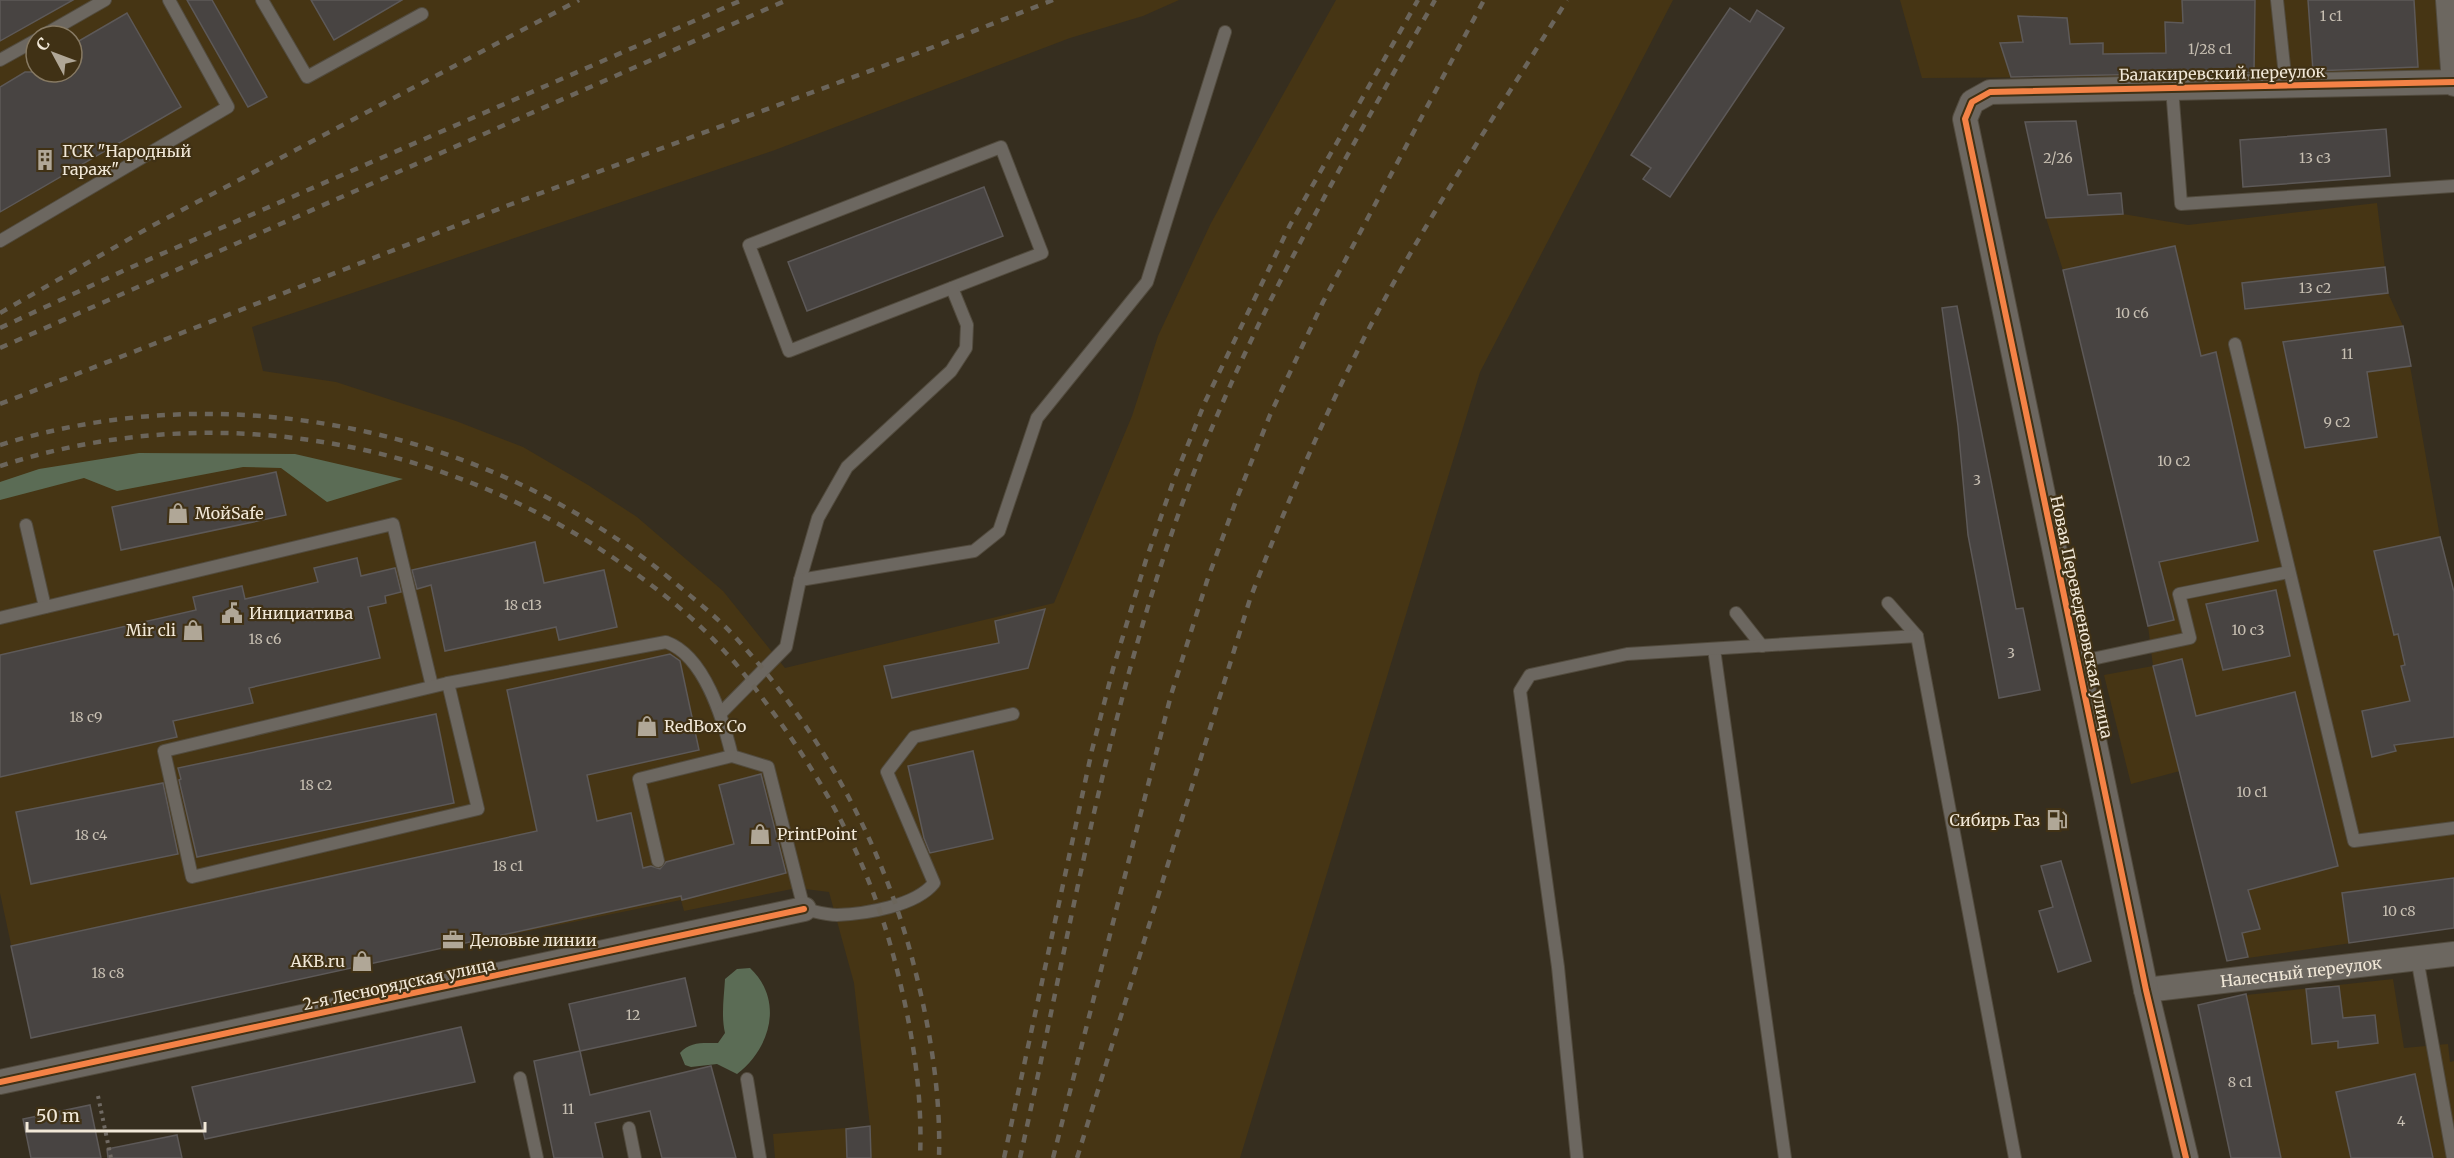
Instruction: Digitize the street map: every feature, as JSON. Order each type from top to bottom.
[{"type":"street","points":[[2448,0],[2454,82]]},
{"type":"street","name":"Балакиревский переулок","points":[[1990,92],[2454,82]]},
{"type":"street","name":"Новая Переведеновская улица","points":[[1990,92],[1972,102],[1965,119],[2146,990],[2186,1158]]},
{"type":"street","name":"2-я Леснорядская улица","points":[[0,1083],[804,909]]},
{"type":"street","name":"Налесный переулок","points":[[2146,990],[2454,954]]},
{"type":"lane","points":[[63,24],[105,0]]},
{"type":"lane","points":[[0,241],[228,107],[169,0]]},
{"type":"lane","points":[[262,0],[307,77],[422,14]]},
{"type":"lane","points":[[2277,0],[2286,86]]},
{"type":"lane","points":[[800,580],[974,551],[999,531],[1037,418],[1147,282],[1225,32]]},
{"type":"lane","points":[[0,60],[24,47]]},
{"type":"lane","points":[[2172,88],[2181,204],[2454,186]]},
{"type":"lane","points":[[1001,147],[1042,253],[952,288],[789,351],[749,245],[1001,147]]},
{"type":"lane","points":[[721,713],[786,647],[800,580],[818,518],[847,468],[951,371],[966,348],[967,325],[952,288]]},
{"type":"lane","points":[[2235,344],[2354,841],[2454,828]]},
{"type":"lane","points":[[0,618],[393,524],[432,687]]},
{"type":"lane","points":[[26,525],[45,607]]},
{"type":"lane","points":[[2078,662],[2190,638],[2179,594],[2289,572]]},
{"type":"lane","points":[[1888,603],[1917,636],[2015,1158]]},
{"type":"lane","points":[[1736,613],[1762,646]]},
{"type":"lane","points":[[1577,1158],[1558,967],[1520,691],[1530,675],[1575,663],[1628,654],[1917,636]]},
{"type":"lane","points":[[448,683],[478,809],[192,877],[164,751],[448,683],[666,642],[678,646],[695,666],[721,713],[732,756]]},
{"type":"lane","points":[[1714,649],[1785,1158]]},
{"type":"lane","points":[[658,861],[639,779],[732,756],[768,767],[804,909],[836,915],[898,906],[926,893],[934,883],[887,772],[914,736],[1013,714]]},
{"type":"lane","points":[[2417,958],[2453,1158]]},
{"type":"lane","points":[[520,1078],[537,1158]]},
{"type":"lane","points":[[747,1079],[760,1158]]},
{"type":"lane","points":[[629,1128],[635,1158]]},
{"type":"path","points":[[98,1096],[111,1158]]},
{"type":"shaded area","points":[[0,0],[1179,0],[1143,16],[1070,38],[775,150],[252,327],[263,371],[336,382],[456,421],[523,447],[588,485],[637,517],[723,591],[785,668],[1054,603],[1132,416],[1158,336],[1211,223],[1336,0],[1673,0],[1480,372],[1240,1158],[775,1158],[773,1134],[870,1126],[854,983],[829,892],[797,888],[684,911],[681,900],[361,965],[31,1038],[0,893]]},
{"type":"shaded area","points":[[1900,0],[2436,0],[2440,72],[2270,76],[1922,78]]},
{"type":"shaded area","points":[[2377,203],[2388,293],[2403,326],[2440,537],[2454,592],[2454,928],[2227,961],[2180,771],[2131,784],[2104,675],[2153,666],[2148,626],[2063,270],[2046,218],[2123,214],[2188,225]]},
{"type":"shaded area","points":[[2393,979],[2404,1048],[2448,1044],[2450,1062],[2454,1061],[2454,1158],[2231,1158],[2246,995]]},
{"type":"green space","points":[[139,453],[295,454],[403,479],[327,502],[281,468],[243,467],[117,491],[84,478],[0,500],[0,482],[39,469]]},
{"type":"green space","points":[[750,968],[761,981],[770,1009],[765,1037],[758,1051],[737,1074],[717,1064],[691,1067],[685,1065],[680,1053],[684,1049],[697,1044],[718,1043],[725,1033],[723,1013],[725,979],[737,969]]},
{"type":"building","points":[[0,0],[73,0],[30,24],[24,24],[24,28],[0,41]]},
{"type":"building","points":[[187,0],[212,0],[267,97],[248,107]]},
{"type":"building","points":[[311,0],[402,0],[334,40]]},
{"type":"building","points":[[2182,0],[2255,0],[2254,72],[2011,77],[2000,43],[2023,42],[2018,16],[2067,18],[2070,44],[2103,43],[2103,54],[2166,53],[2165,22],[2183,23]]},
{"type":"building","points":[[2308,0],[2414,0],[2418,67],[2313,71]]},
{"type":"building","points":[[1730,8],[1750,22],[1757,10],[1784,28],[1670,197],[1643,179],[1651,168],[1631,155]]},
{"type":"building","name":"ГСК \"Народный гараж\"","points":[[127,13],[181,107],[0,212],[0,87],[24,73],[24,84],[84,84],[84,38]]},
{"type":"building","points":[[2076,121],[2088,195],[2121,193],[2123,214],[2046,218],[2025,122]]},
{"type":"building","points":[[2386,129],[2390,176],[2243,187],[2240,140]]},
{"type":"building","points":[[984,187],[1003,236],[807,311],[788,262]]},
{"type":"building","points":[[2175,246],[2201,356],[2216,352],[2258,541],[2159,562],[2174,620],[2148,626],[2063,270]]},
{"type":"building","points":[[2385,267],[2388,293],[2245,309],[2242,283]]},
{"type":"building","points":[[1957,306],[2016,609],[2023,608],[2040,690],[1999,698],[1968,535],[1958,426],[1942,308]]},
{"type":"building","points":[[2403,326],[2411,366],[2367,372],[2377,437],[2305,448],[2283,342]]},
{"type":"building","points":[[276,472],[286,515],[121,550],[112,507]]},
{"type":"building","points":[[2440,537],[2454,592],[2454,737],[2394,745],[2396,751],[2372,757],[2362,711],[2410,701],[2401,666],[2405,665],[2398,634],[2394,635],[2374,551]]},
{"type":"building","points":[[535,542],[544,583],[604,570],[617,627],[559,640],[556,627],[445,651],[431,585],[417,589],[412,570]]},
{"type":"building","points":[[357,558],[361,576],[395,568],[401,592],[385,596],[386,603],[368,607],[380,658],[249,688],[253,703],[173,721],[177,737],[0,777],[0,655],[196,610],[193,597],[242,586],[245,599],[318,582],[314,568]]},
{"type":"building","points":[[2276,590],[2290,656],[2223,670],[2206,604]]},
{"type":"building","points":[[1045,609],[1028,668],[892,698],[884,666],[999,643],[995,621]]},
{"type":"building","points":[[670,654],[680,661],[699,750],[587,775],[597,821],[631,813],[643,868],[651,866],[660,869],[666,862],[734,844],[719,785],[761,774],[786,873],[682,900],[681,896],[31,1038],[11,946],[537,831],[507,690]]},
{"type":"building","points":[[2182,659],[2196,716],[2295,692],[2338,866],[2248,890],[2260,929],[2242,933],[2248,957],[2227,961],[2153,666]]},
{"type":"building","points":[[436,714],[454,803],[197,857],[178,768]]},
{"type":"building","points":[[973,751],[993,839],[930,853],[924,838],[908,766]]},
{"type":"building","points":[[163,783],[178,854],[31,884],[16,812]]},
{"type":"building","points":[[2061,861],[2091,961],[2058,972],[2039,911],[2053,907],[2041,866]]},
{"type":"building","points":[[2454,878],[2454,928],[2349,943],[2342,893]]},
{"type":"building","points":[[685,978],[696,1026],[580,1051],[569,1004]]},
{"type":"building","points":[[2339,986],[2343,1018],[2375,1015],[2378,1043],[2338,1048],[2338,1041],[2312,1044],[2306,989]]},
{"type":"building","points":[[2246,994],[2281,1158],[2231,1158],[2198,1005]]},
{"type":"building","points":[[461,1027],[475,1082],[205,1139],[192,1087]]},
{"type":"building","points":[[580,1051],[590,1095],[711,1066],[736,1158],[662,1158],[650,1111],[595,1123],[603,1158],[554,1158],[534,1061]]},
{"type":"building","points":[[2415,1074],[2433,1158],[2351,1158],[2336,1092]]},
{"type":"building","points":[[90,1105],[101,1158],[31,1158],[23,1119]]},
{"type":"building","points":[[870,1126],[871,1158],[847,1158],[846,1129]]},
{"type":"building","points":[[177,1135],[182,1158],[108,1158],[107,1149]]},
{"type":"railway","points":[[0,313],[150,227],[579,0]]},
{"type":"railway","points":[[0,328],[125,270],[742,0]]},
{"type":"railway","points":[[0,348],[787,0]]},
{"type":"railway","points":[[0,404],[509,205],[918,53],[1053,0]]},
{"type":"railway","points":[[1004,1158],[1092,750],[1113,669],[1146,560],[1173,482],[1205,402],[1290,225],[1418,0]]},
{"type":"railway","points":[[1020,1158],[1112,736],[1160,570],[1188,488],[1213,424],[1271,300],[1334,179],[1435,0]]},
{"type":"railway","points":[[1053,1158],[1171,695],[1207,581],[1237,498],[1270,415],[1323,302],[1484,0]]},
{"type":"railway","points":[[1077,1158],[1250,599],[1275,535],[1329,409],[1407,259],[1567,0]]},
{"type":"railway","points":[[0,445],[87,424],[176,415],[265,416],[354,429],[441,452],[524,486],[602,529],[674,582],[729,630],[765,672],[818,744],[861,822],[895,904],[922,999],[932,1052],[938,1105],[939,1158]]},
{"type":"railway","points":[[0,466],[79,445],[159,435],[240,433],[320,442],[398,459],[475,484],[548,519],[618,561],[647,582],[702,628],[744,674],[793,740],[845,828],[884,924],[900,982],[918,1082],[920,1158]]},
{"type":"cycle path","points":[[2186,1158],[2146,990],[1965,119],[1972,102],[1990,92],[2454,82]]},
{"type":"cycle path","points":[[0,1082],[804,909]]},
{"type":"place","name":"ГСК \"Народный гараж\"","points":[[45,160]]},
{"type":"place","name":"МойSafe","points":[[178,513]]},
{"type":"place","name":"Инициатива","points":[[232,613]]},
{"type":"place","name":"Mir cli","points":[[193,630]]},
{"type":"place","name":"RedBox Co","points":[[647,726]]},
{"type":"place","name":"Сибирь Газ","points":[[2057,820]]},
{"type":"place","name":"PrintPoint","points":[[760,834]]},
{"type":"place","name":"Деловые линии","points":[[453,940]]},
{"type":"place","name":"AKB.ru","points":[[362,961]]}]
